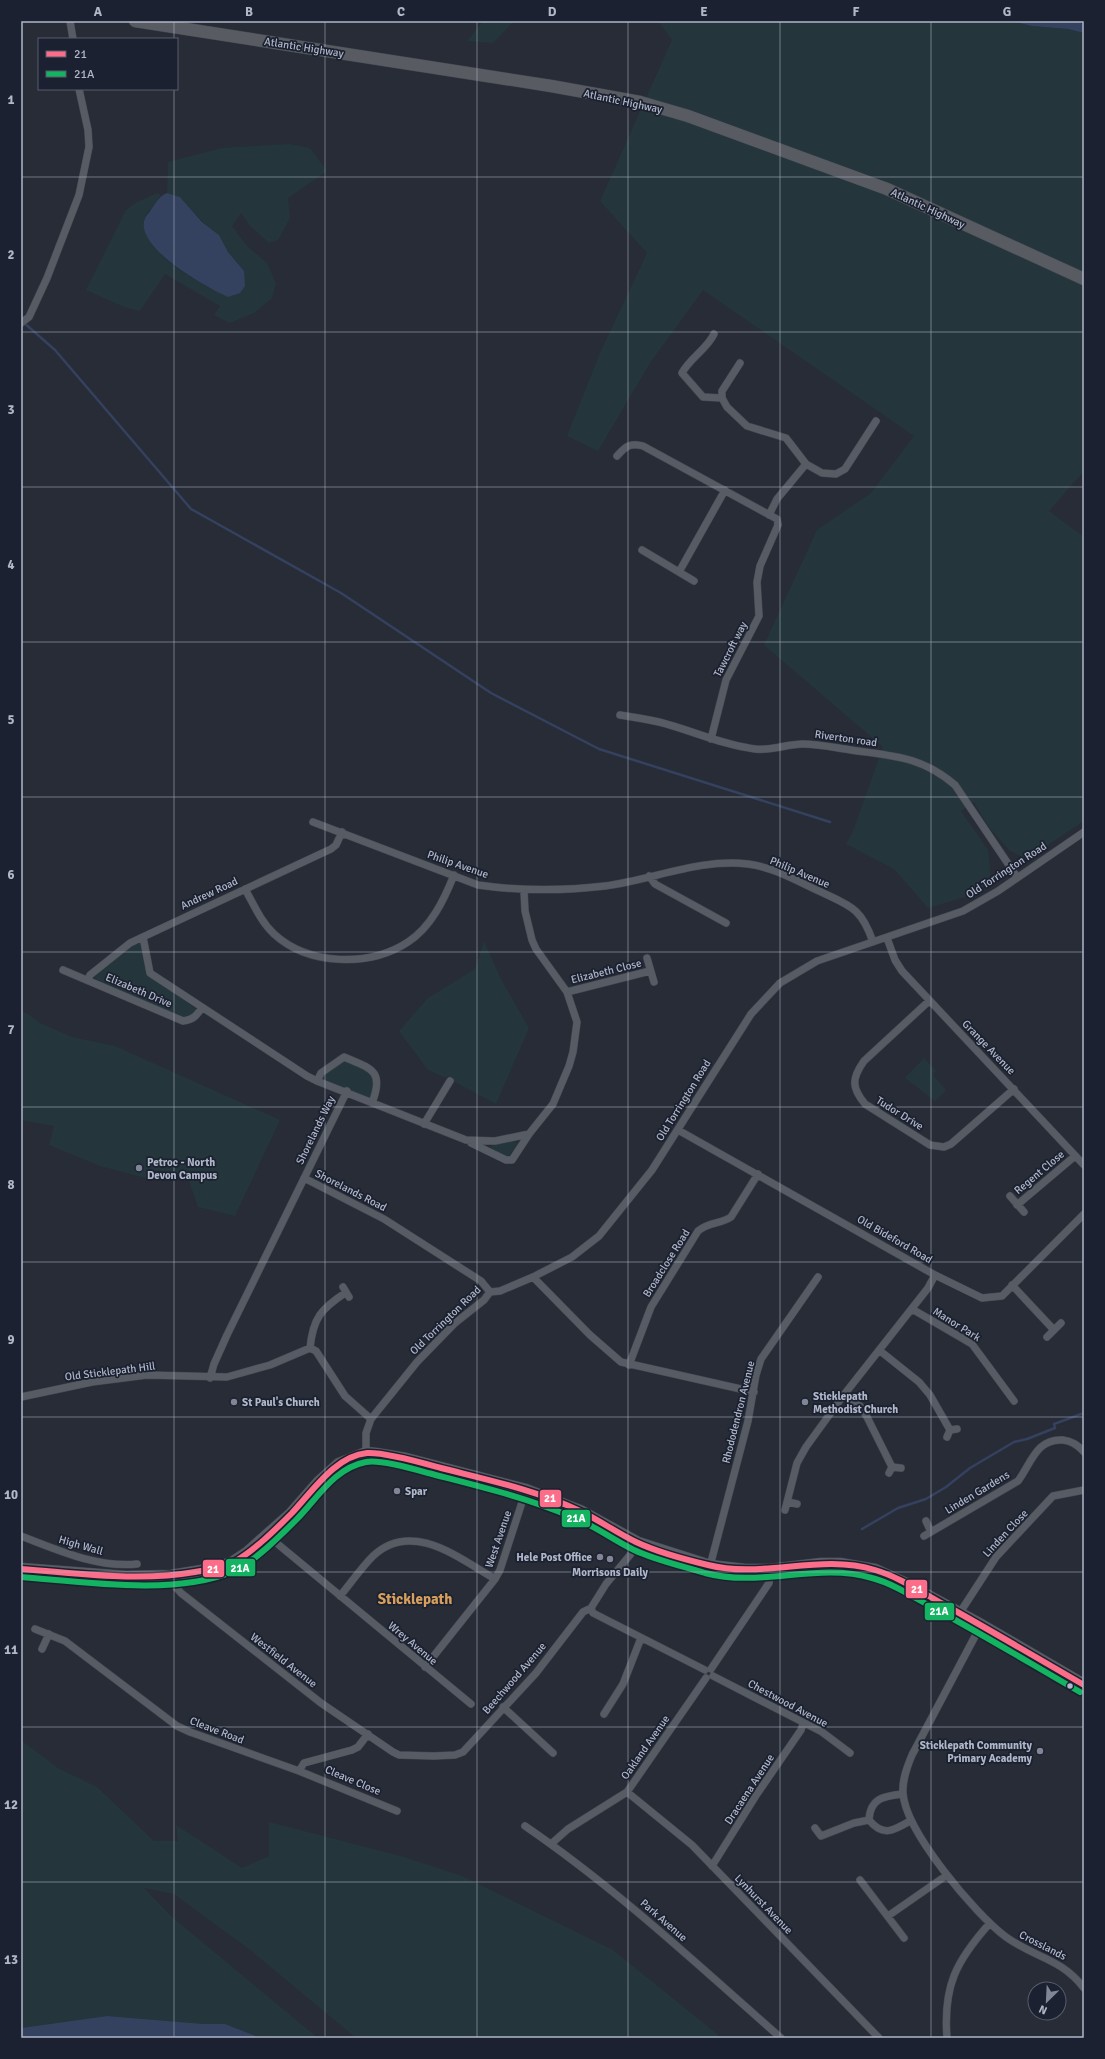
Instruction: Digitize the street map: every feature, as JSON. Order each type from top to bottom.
[{"type":"highway","name":"Atlantic Highway","points":[[135,21],[551,86],[640,102],[688,116],[887,189],[1084,279]]},
{"type":"main road","points":[[21,1569],[126,1577],[171,1576],[214,1569],[232,1563],[248,1553],[268,1536],[291,1514],[329,1471],[339,1464],[366,1453],[406,1459],[526,1490],[580,1511],[638,1543],[710,1566],[745,1570],[770,1570],[821,1564],[840,1564],[869,1569],[888,1576],[981,1626],[1084,1685]]},
{"type":"street","points":[[70,21],[73,38]]},
{"type":"street","points":[[21,323],[29,316],[47,278],[79,195],[89,147],[88,130],[79,90]]},
{"type":"street","points":[[714,334],[710,342],[686,365],[682,373],[703,397],[722,398]]},
{"type":"street","points":[[740,363],[722,391],[722,398],[727,407],[747,426],[786,438],[806,464],[829,475],[836,474],[845,469],[876,421]]},
{"type":"street","points":[[617,456],[629,444],[638,445],[725,490],[769,515],[777,499],[806,464]]},
{"type":"street","points":[[680,572],[725,490]]},
{"type":"street","name":"Tawcroft way","points":[[711,739],[726,680],[759,616],[757,582],[760,566],[778,524],[777,519],[769,515]]},
{"type":"street","points":[[642,550],[694,580]]},
{"type":"street","name":"Riverton road","points":[[620,715],[658,722],[711,739],[755,749],[770,750],[786,745],[805,744],[911,759],[942,774],[955,786],[1017,877]]},
{"type":"street","name":"Philip Avenue","points":[[313,822],[478,885],[524,891],[605,886],[649,876],[722,863],[748,864],[770,869],[844,903],[858,913],[868,926],[873,942]]},
{"type":"street","name":"Andrew Road","points":[[88,980],[90,975],[130,942],[331,849],[336,844],[342,832]]},
{"type":"street","name":"Old Torrington Road","points":[[366,1453],[366,1433],[371,1419],[417,1362],[446,1332],[484,1300],[490,1292],[500,1291],[533,1277],[572,1257],[599,1236],[652,1170],[752,1014],[774,988],[802,969],[817,961],[888,938],[963,911],[984,899],[1084,832]]},
{"type":"street","points":[[245,889],[262,920],[285,943],[308,953],[331,959],[351,959],[390,951],[409,942],[434,917],[445,897],[454,875]]},
{"type":"street","points":[[649,876],[655,884],[726,923]]},
{"type":"street","name":"Elizabeth Drive","points":[[143,937],[150,973],[307,1076],[466,1140],[509,1161],[513,1159],[529,1134],[553,1104],[573,1052],[577,1022],[567,992],[536,949],[532,940],[525,911],[524,891]]},
{"type":"street","name":"Grange Avenue","points":[[888,938],[895,960],[902,971],[1084,1165]]},
{"type":"street","name":"Elizabeth Close","points":[[647,958],[654,982]]},
{"type":"street","name":"Elizabeth Drive","points":[[63,970],[183,1021],[190,1021],[202,1008]]},
{"type":"street","name":"Elizabeth Close","points":[[567,992],[650,971]]},
{"type":"street","name":"Tudor Drive","points":[[929,1001],[864,1061],[856,1071],[854,1086],[858,1095],[865,1104],[930,1145],[944,1147],[951,1144],[1014,1089]]},
{"type":"street","points":[[318,1081],[321,1073],[344,1057],[371,1068],[375,1074],[377,1090],[372,1103]]},
{"type":"street","points":[[424,1124],[450,1081]]},
{"type":"street","name":"Shorelands Way","points":[[304,1178],[347,1091]]},
{"type":"street","name":"Old Bideford Road","points":[[678,1130],[935,1275],[982,1298],[1002,1296],[1083,1216]]},
{"type":"street","name":"Elizabeth Drive","points":[[466,1140],[495,1141],[529,1134]]},
{"type":"street","name":"Regent Close","points":[[1017,1204],[1075,1156]]},
{"type":"street","name":"Broadclose Road","points":[[629,1365],[651,1307],[698,1231],[704,1226],[726,1221],[731,1217],[758,1174]]},
{"type":"street","name":"Shorelands Road","points":[[210,1378],[214,1364],[304,1178],[384,1219],[481,1281],[490,1292]]},
{"type":"street","points":[[1010,1196],[1024,1212]]},
{"type":"street","points":[[786,1510],[797,1463],[806,1447],[843,1396],[928,1288],[935,1275]]},
{"type":"street","points":[[533,1277],[590,1335],[621,1362],[754,1392]]},
{"type":"street","name":"Rhododendron Avenue","points":[[710,1566],[761,1359],[818,1277]]},
{"type":"street","points":[[1012,1285],[1054,1330]]},
{"type":"street","points":[[346,1292],[331,1302],[319,1315],[313,1328],[310,1348],[316,1351],[345,1396],[371,1419]]},
{"type":"street","name":"Manor Park","points":[[912,1309],[972,1344],[1014,1401]]},
{"type":"street","points":[[1047,1337],[1062,1323]]},
{"type":"street","name":"Old Sticklepath Hill","points":[[21,1397],[92,1382],[147,1375],[210,1378],[227,1377],[250,1372],[310,1348]]},
{"type":"street","points":[[879,1350],[919,1382],[930,1395],[951,1432]]},
{"type":"street","points":[[843,1396],[860,1406],[867,1417],[890,1470],[901,1468]]},
{"type":"street","name":"Linden Gardens","points":[[924,1536],[1018,1481],[1026,1471],[1032,1456],[1045,1444],[1061,1440],[1071,1441],[1084,1452]]},
{"type":"street","name":"West Avenue","points":[[425,1667],[495,1579],[500,1570],[526,1490]]},
{"type":"street","name":"Linden Close","points":[[958,1614],[996,1557],[1053,1496],[1084,1490]]},
{"type":"street","points":[[788,1502],[797,1504]]},
{"type":"street","points":[[926,1521],[932,1532]]},
{"type":"street","name":"High Wall","points":[[21,1536],[67,1553],[99,1562],[124,1565],[137,1564]]},
{"type":"street","name":"Wrey Avenue","points":[[268,1536],[471,1704]]},
{"type":"street","points":[[340,1596],[374,1556],[383,1548],[409,1541],[425,1541],[442,1548],[495,1579]]},
{"type":"street","points":[[591,1608],[606,1584],[638,1543]]},
{"type":"street","name":"Oakland Avenue","points":[[551,1844],[568,1829],[627,1792],[769,1583],[770,1570]]},
{"type":"street","name":"Westfield Avenue","points":[[171,1576],[173,1584],[181,1593],[270,1665],[321,1703],[393,1752]]},
{"type":"street","name":"Beechwood Avenue","points":[[393,1752],[400,1755],[434,1756],[459,1753],[464,1750],[536,1673],[583,1612],[591,1608]]},
{"type":"street","name":"Chestwood Avenue","points":[[591,1608],[593,1613],[709,1673],[802,1724],[822,1732],[850,1753]]},
{"type":"street","points":[[815,1828],[821,1836],[854,1822],[869,1820],[880,1830],[889,1831],[910,1821],[903,1794],[905,1773],[912,1755],[981,1626]]},
{"type":"street","name":"Cleave Road","points":[[35,1629],[65,1641],[177,1726],[299,1771]]},
{"type":"street","points":[[42,1649],[49,1634]]},
{"type":"street","points":[[604,1714],[623,1684],[642,1638]]},
{"type":"street","points":[[503,1707],[553,1753]]},
{"type":"street","name":"Dracaena Avenue","points":[[712,1866],[757,1794],[801,1730],[802,1724]]},
{"type":"street","points":[[299,1771],[304,1763],[358,1747],[368,1734]]},
{"type":"street","name":"Cleave Close","points":[[299,1771],[397,1811]]},
{"type":"street","name":"Lynhurst Avenue","points":[[627,1792],[692,1845],[879,2038]]},
{"type":"street","points":[[869,1820],[871,1806],[876,1800],[903,1794]]},
{"type":"street","name":"Crosslands","points":[[910,1821],[947,1875],[990,1923],[1020,1947],[1063,1967],[1074,1975],[1084,1988]]},
{"type":"street","name":"Park Avenue","points":[[525,1826],[633,1907],[782,2038]]},
{"type":"street","points":[[888,1916],[947,1875]]},
{"type":"street","points":[[860,1880],[904,1938]]},
{"type":"street","points":[[947,2038],[945,2012],[952,1981],[966,1951],[990,1923]]},
{"type":"shaded area","points":[[483,21],[514,21],[493,43],[467,41]]},
{"type":"shaded area","points":[[658,21],[1010,21],[1032,26],[1068,29],[1084,33],[1084,471],[1049,511],[1084,537],[1084,821],[1026,859],[1009,850],[988,826],[974,802],[961,811],[988,850],[991,881],[971,895],[928,908],[894,869],[846,844],[853,831],[883,747],[764,645],[817,530],[871,493],[914,436],[703,290],[650,363],[598,451],[567,436],[600,353],[647,253],[600,201],[672,40]]},
{"type":"shaded area","points":[[289,144],[310,148],[327,171],[288,198],[290,218],[278,240],[269,243],[250,226],[241,213],[232,226],[246,245],[267,263],[276,283],[272,298],[254,313],[230,323],[214,315],[220,306],[165,274],[140,311],[124,307],[86,290],[126,210],[137,202],[157,193],[161,195],[149,211],[144,221],[146,233],[152,245],[176,267],[190,277],[228,297],[244,271],[228,252],[219,235],[203,222],[180,197],[167,193],[168,162],[222,148]]},
{"type":"shaded area","points":[[484,941],[502,981],[529,1028],[496,1104],[455,1082],[448,1076],[446,1078],[428,1070],[399,1031],[428,998],[475,969]]},
{"type":"shaded area","points":[[140,943],[146,973],[196,1009],[192,1016],[184,1018],[93,978],[132,944]]},
{"type":"shaded area","points":[[21,1011],[28,1014],[40,1023],[72,1037],[115,1046],[280,1120],[235,1216],[198,1207],[188,1178],[156,1170],[154,1180],[100,1166],[49,1145],[54,1126],[21,1120]]},
{"type":"shaded area","points":[[924,1058],[936,1071],[933,1075],[946,1090],[935,1101],[905,1078]]},
{"type":"shaded area","points":[[343,1060],[369,1072],[373,1083],[371,1100],[322,1079],[324,1074]]},
{"type":"shaded area","points":[[515,1141],[518,1143],[508,1157],[489,1149],[492,1145]]},
{"type":"shaded area","points":[[21,1740],[58,1768],[97,1787],[154,1841],[178,1841],[176,1825],[242,1868],[269,1856],[269,1822],[404,1857],[462,1876],[613,1950],[722,2038],[356,2038],[249,1949],[174,1894],[144,1888],[172,1917],[318,2038],[261,2038],[225,2024],[204,2024],[107,2016],[21,2028]]},
{"type":"water","points":[[1010,21],[1078,21],[1084,25],[1084,33],[1068,29],[1032,26]]},
{"type":"water","points":[[167,193],[180,197],[202,222],[219,235],[228,252],[244,271],[245,286],[240,293],[228,297],[204,285],[174,265],[160,253],[150,241],[144,229],[145,218],[159,198]]},
{"type":"water","points":[[107,2016],[204,2024],[225,2024],[261,2038],[21,2038],[21,2028]]},
{"type":"waterway","points":[[23,322],[55,350],[191,509],[341,593],[491,693],[599,749],[830,822]]},
{"type":"waterway","points":[[862,1529],[898,1508],[926,1499],[946,1487],[970,1468],[1014,1442],[1027,1439],[1055,1428],[1054,1424],[1084,1413]]},
{"type":"transit line","name":"21","points":[[21,1569],[108,1576],[152,1576],[195,1572],[225,1566],[250,1552],[292,1513],[334,1468],[355,1456],[375,1453],[415,1461],[529,1491],[580,1511],[644,1545],[671,1555],[708,1565],[729,1569],[750,1569],[833,1564],[854,1565],[875,1570],[910,1585],[1084,1685]]},
{"type":"transit line","name":"21A","points":[[21,1577],[129,1585],[185,1583],[211,1579],[242,1567],[258,1555],[275,1541],[296,1520],[335,1477],[355,1465],[372,1461],[406,1467],[501,1492],[537,1504],[580,1520],[642,1554],[705,1573],[726,1577],[747,1578],[810,1573],[831,1573],[851,1574],[872,1578],[889,1584],[906,1593],[1080,1692]]},
{"type":"place","name":"Petroc - North Devon Campus","points":[[139,1168]]},
{"type":"place","name":"St Paul's Church","points":[[234,1402]]},
{"type":"place","name":"Sticklepath Methodist Church","points":[[805,1402]]},
{"type":"place","name":"Spar","points":[[397,1491]]},
{"type":"place","name":"Hele Post Office","points":[[600,1557]]},
{"type":"place","name":"Morrisons Daily","points":[[610,1559]]},
{"type":"place","name":"Sticklepath Community Primary Academy","points":[[1040,1751]]},
{"type":"district","name":"Sticklepath","points":[[415,1599]]}]
